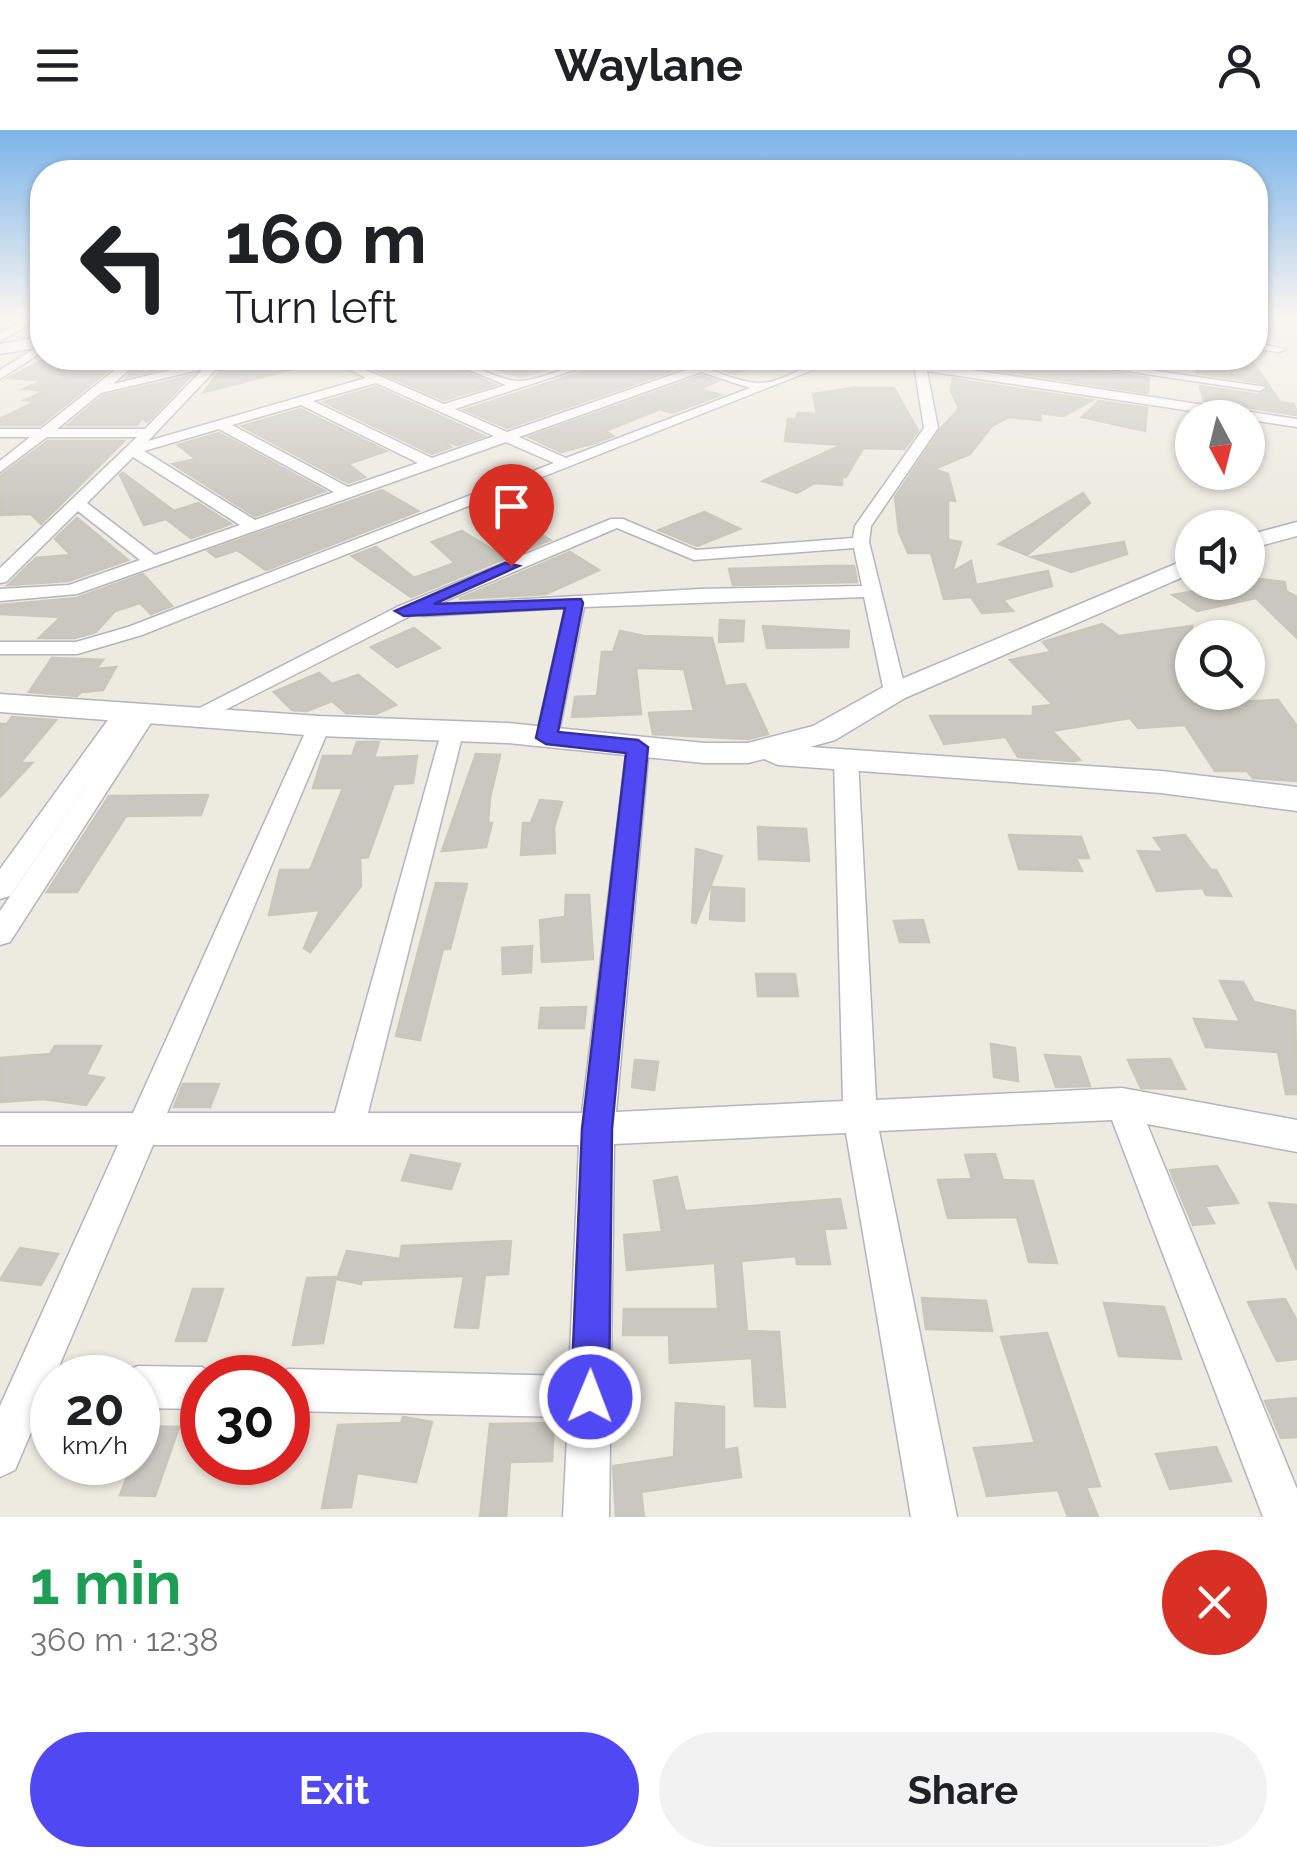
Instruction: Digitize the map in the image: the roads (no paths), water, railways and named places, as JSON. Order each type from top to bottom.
[{"type":"street","points":[[0,468],[112,379]]},
{"type":"street","points":[[98,391],[143,379]]},
{"type":"street","points":[[0,578],[132,450],[195,379]]},
{"type":"street","points":[[374,379],[563,462]]},
{"type":"street","points":[[501,379],[518,385]]},
{"type":"street","points":[[445,408],[537,379]]},
{"type":"street","points":[[0,594],[56,594],[154,562],[659,379]]},
{"type":"street","points":[[734,379],[761,387]]},
{"type":"street","points":[[0,648],[77,648],[106,642],[780,379]]},
{"type":"street","points":[[895,692],[861,542],[870,511],[931,428],[924,379]]},
{"type":"street","points":[[1023,379],[1297,423]]},
{"type":"street","points":[[1201,379],[1260,387]]},
{"type":"street","points":[[132,450],[377,380]]},
{"type":"street","points":[[302,401],[430,463]]},
{"type":"street","points":[[222,425],[346,493]]},
{"type":"street","points":[[0,434],[145,433]]},
{"type":"street","points":[[132,450],[252,526]]},
{"type":"street","points":[[77,503],[154,562]]},
{"type":"street","points":[[194,716],[404,611],[618,522],[697,575],[872,591]]},
{"type":"street","points":[[1265,537],[1297,529]]},
{"type":"street","points":[[404,611],[575,603],[861,542]]},
{"type":"street","points":[[748,753],[824,733],[895,692],[1175,571]]},
{"type":"street","points":[[546,738],[575,603]]},
{"type":"street","points":[[0,702],[1162,782],[1297,799]]},
{"type":"street","points":[[0,888],[136,712]]},
{"type":"street","points":[[0,934],[136,712]]},
{"type":"street","points":[[53,1355],[142,1129],[319,726]]},
{"type":"street","points":[[347,1129],[452,732]]},
{"type":"street","points":[[586,1517],[597,1129],[638,747]]},
{"type":"street","points":[[846,760],[860,1118],[934,1517]]},
{"type":"street","points":[[0,1128],[597,1129],[1122,1104],[1297,1136]]},
{"type":"street","points":[[1122,1104],[1286,1517]]},
{"type":"street","points":[[310,1391],[590,1397]]},
{"type":"street","points":[[0,1455],[30,1404]]}]
